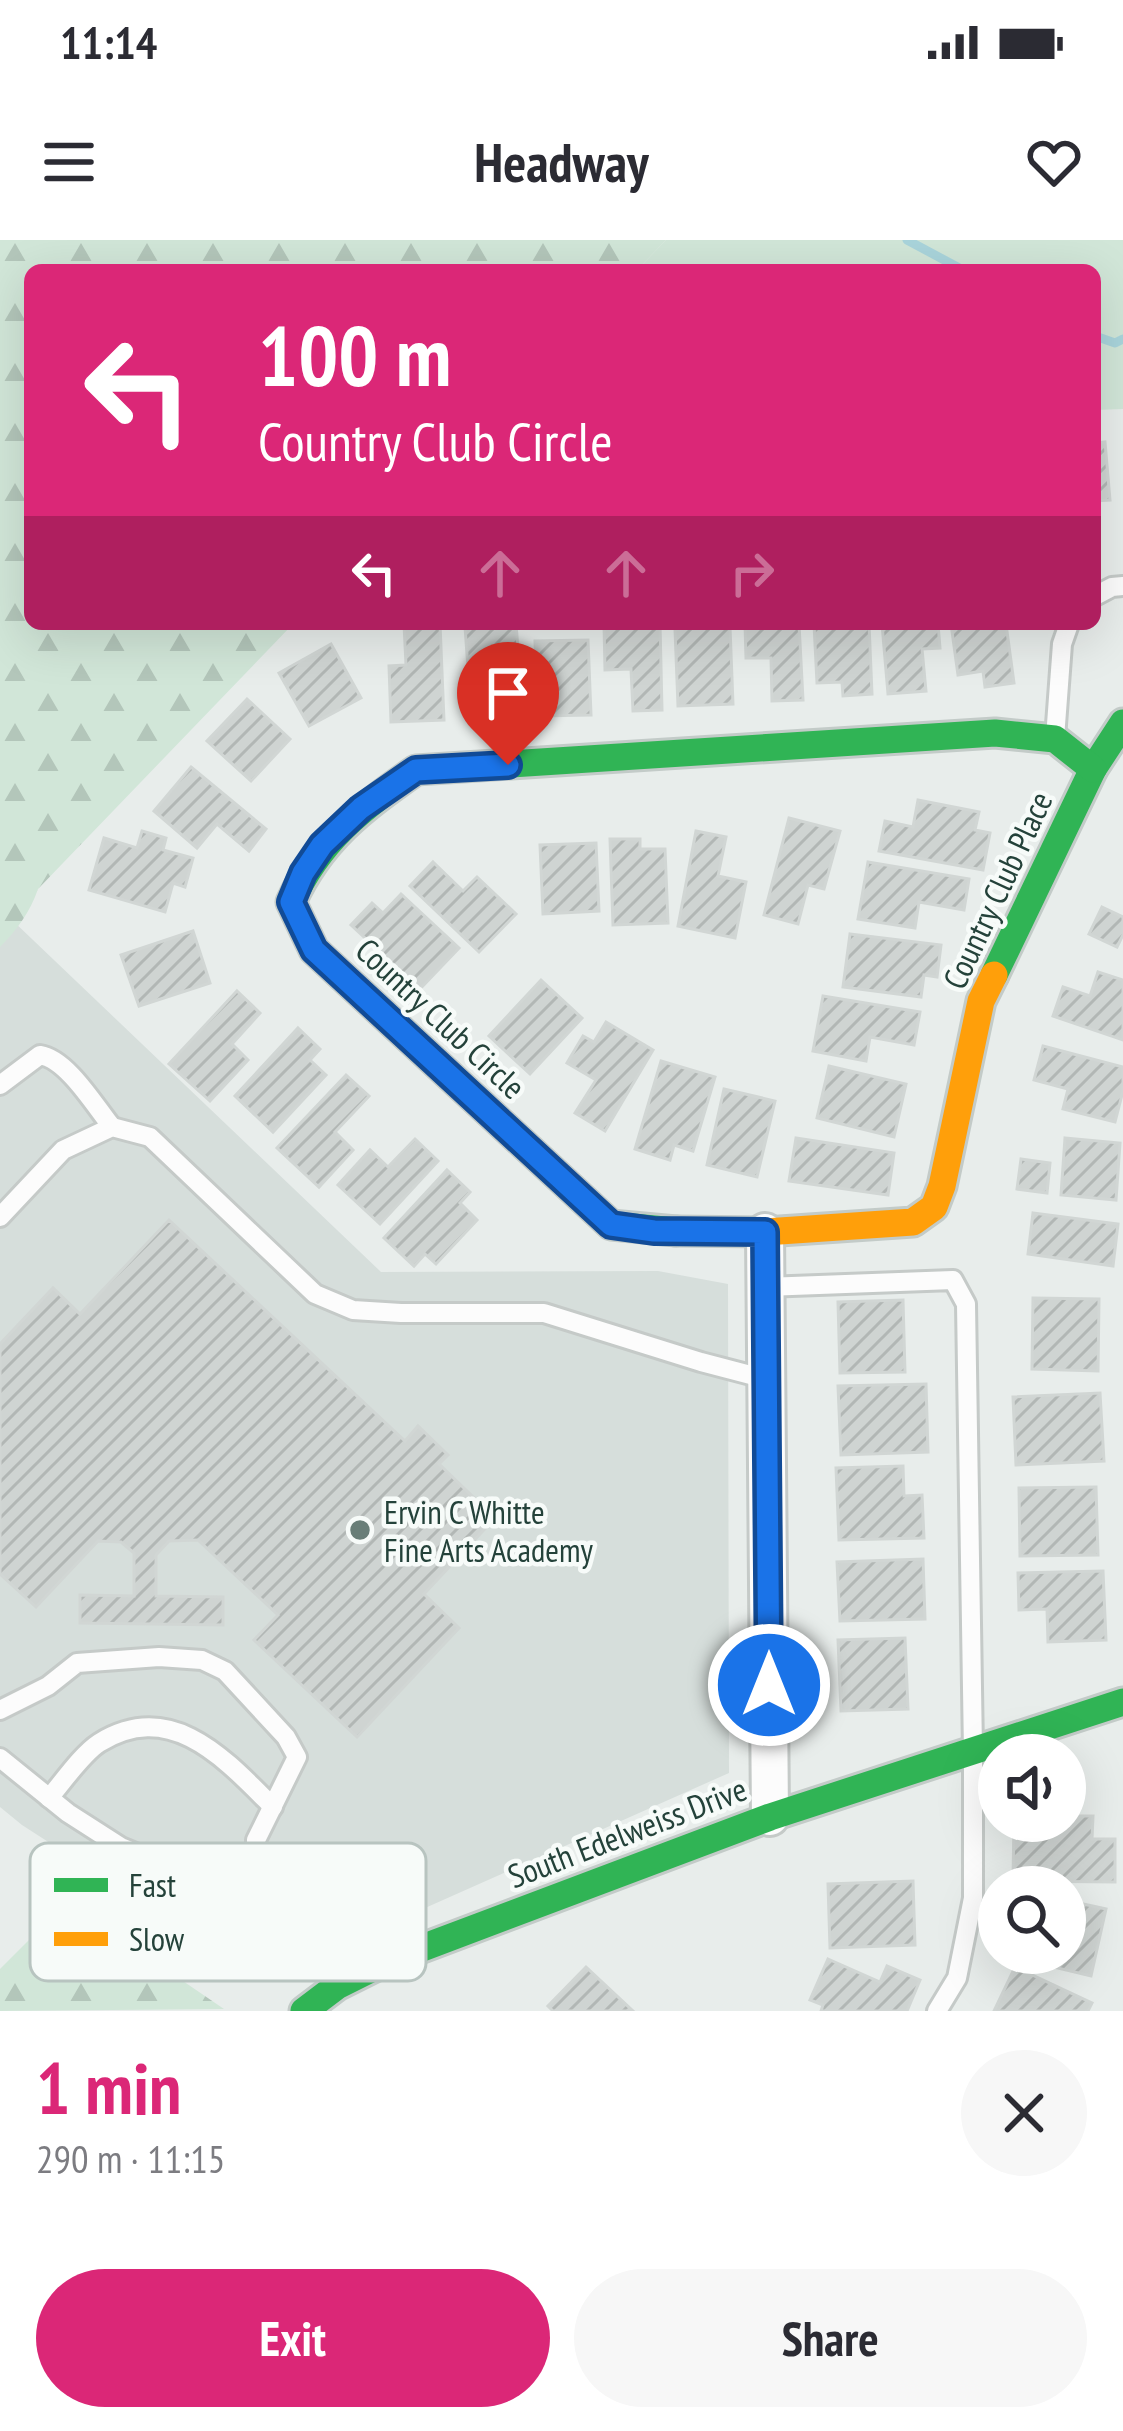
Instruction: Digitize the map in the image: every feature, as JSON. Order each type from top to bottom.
[{"type":"street","name":"Country Club Place","points":[[765,1232],[913,1222],[934,1207],[981,1001],[1093,769],[1123,723]]},
{"type":"street","name":"Country Club Circle","points":[[765,1232],[654,1231],[611,1225],[314,950],[291,902],[303,873],[322,845],[361,808],[416,770],[995,733],[1055,739]]},
{"type":"street","points":[[1055,739],[1093,769]]},
{"type":"street","points":[[765,1232],[770,1817]]},
{"type":"street","name":"South Edelweiss Drive","points":[[426,1947],[770,1817],[1123,1702]]},
{"type":"street","name":"South Edelweiss Drive","points":[[326,2001],[357,1981]]},
{"type":"lane","points":[[1055,739],[1067,630]]},
{"type":"lane","points":[[0,1084],[40,1055],[49,1056],[112,1127],[150,1137],[315,1294],[353,1310],[544,1312],[766,1379]]},
{"type":"lane","points":[[0,1217],[63,1150],[112,1127]]},
{"type":"lane","points":[[765,1287],[952,1280],[966,1304],[973,1898],[957,1978],[937,2011]]},
{"type":"lane","points":[[0,1710],[48,1686],[76,1663],[159,1657],[202,1660],[225,1671],[286,1737],[297,1757],[256,1843]]},
{"type":"lane","points":[[49,1798],[96,1744],[134,1727],[172,1728],[221,1755],[273,1808]]},
{"type":"lane","points":[[0,1758],[115,1843]]},
{"type":"shaded area","name":"Ervin C Whitte Fine Arts Academy","points":[[11,919],[381,1272],[658,1271],[728,1284],[729,1773],[426,1908],[426,1843],[50,1843],[0,1807],[0,930]]},
{"type":"green space","points":[[0,240],[666,240],[643,264],[24,264],[24,630],[287,630],[38,889],[22,920],[0,947]]},
{"type":"green space","points":[[666,240],[1123,240],[1123,409],[1101,410],[1101,264],[643,264]]},
{"type":"green space","points":[[30,1939],[30,1981],[183,1981],[224,2009],[0,2011],[0,1969]]},
{"type":"building","points":[[1101,442],[1105,442],[1110,500],[1101,501]]},
{"type":"building","points":[[404,630],[440,630],[444,720],[391,722],[389,666],[406,665]]},
{"type":"building","points":[[465,630],[516,630],[524,721],[493,723],[490,681],[469,682]]},
{"type":"building","points":[[604,630],[660,630],[662,710],[633,711],[631,669],[605,670]]},
{"type":"building","points":[[675,630],[730,630],[733,704],[678,706]]},
{"type":"building","points":[[745,630],[799,630],[803,700],[772,701],[771,658],[746,658]]},
{"type":"building","points":[[814,630],[869,630],[872,694],[843,696],[842,682],[817,683]]},
{"type":"building","points":[[883,630],[938,630],[940,648],[922,649],[926,691],[888,694]]},
{"type":"building","points":[[952,630],[1007,630],[1014,683],[985,687],[983,671],[958,675]]},
{"type":"building","points":[[588,640],[591,715],[537,716],[535,641]]},
{"type":"building","points":[[331,644],[361,698],[309,726],[279,673]]},
{"type":"building","points":[[247,699],[290,739],[251,781],[207,741]]},
{"type":"building","points":[[191,767],[266,829],[249,851],[217,824],[197,848],[154,811]]},
{"type":"building","points":[[918,800],[979,812],[975,830],[990,833],[983,870],[879,851],[885,821],[913,827]]},
{"type":"building","points":[[789,818],[840,831],[824,889],[808,885],[798,924],[764,915]]},
{"type":"building","points":[[142,831],[166,838],[163,850],[193,858],[185,887],[173,883],[165,912],[89,890],[104,838],[137,848]]},
{"type":"building","points":[[696,831],[726,837],[718,876],[746,882],[735,938],[678,926]]},
{"type":"building","points":[[610,839],[640,839],[640,849],[665,849],[668,923],[613,925]]},
{"type":"building","points":[[596,843],[599,911],[543,914],[540,845]]},
{"type":"building","points":[[433,862],[463,891],[477,877],[516,914],[479,952],[410,886]]},
{"type":"building","points":[[868,862],[969,879],[964,910],[919,902],[915,928],[858,919]]},
{"type":"building","points":[[401,894],[459,948],[420,989],[351,925],[372,903],[383,913]]},
{"type":"building","points":[[1102,907],[1123,917],[1117,947],[1089,934]]},
{"type":"building","points":[[193,931],[210,983],[139,1006],[121,955]]},
{"type":"building","points":[[850,934],[941,945],[937,977],[924,975],[921,997],[843,987]]},
{"type":"building","points":[[1098,972],[1123,980],[1123,1040],[1053,1016],[1063,987],[1090,996]]},
{"type":"building","points":[[541,980],[582,1018],[530,1074],[489,1036]]},
{"type":"building","points":[[237,991],[260,1013],[232,1044],[248,1060],[210,1101],[169,1064]]},
{"type":"building","points":[[823,996],[920,1012],[914,1045],[870,1037],[866,1061],[813,1051]]},
{"type":"building","points":[[606,1022],[653,1050],[605,1131],[575,1113],[596,1080],[567,1063],[583,1036],[594,1042]]},
{"type":"building","points":[[298,1028],[320,1049],[310,1060],[326,1075],[273,1132],[235,1096]]},
{"type":"building","points":[[1043,1046],[1123,1067],[1115,1122],[1063,1109],[1068,1089],[1034,1080]]},
{"type":"building","points":[[661,1061],[715,1077],[693,1151],[674,1145],[670,1160],[635,1149]]},
{"type":"building","points":[[829,1066],[906,1084],[894,1137],[817,1118]]},
{"type":"building","points":[[346,1075],[369,1096],[335,1132],[353,1150],[319,1187],[277,1148]]},
{"type":"building","points":[[724,1089],[775,1101],[757,1177],[707,1165]]},
{"type":"building","points":[[796,1138],[894,1153],[888,1195],[789,1181]]},
{"type":"building","points":[[1065,1138],[1120,1143],[1116,1200],[1061,1195]]},
{"type":"building","points":[[415,1139],[438,1161],[380,1224],[338,1185],[370,1150],[388,1167]]},
{"type":"building","points":[[1021,1159],[1050,1163],[1047,1193],[1017,1189]]},
{"type":"building","points":[[447,1170],[470,1192],[460,1203],[477,1220],[436,1264],[425,1254],[414,1266],[384,1238]]},
{"type":"building","points":[[1033,1213],[1118,1224],[1113,1266],[1028,1254]]},
{"type":"building","points":[[169,1220],[405,1441],[418,1426],[448,1455],[439,1464],[495,1518],[424,1594],[459,1628],[357,1737],[254,1640],[278,1615],[198,1540],[169,1541],[156,1555],[156,1596],[223,1597],[223,1625],[80,1623],[80,1595],[134,1596],[134,1553],[121,1542],[98,1541],[36,1607],[0,1574],[0,1344],[53,1288],[80,1314]]},
{"type":"building","points":[[1033,1298],[1099,1299],[1098,1371],[1032,1369]]},
{"type":"building","points":[[903,1300],[905,1372],[840,1373],[838,1302]]},
{"type":"building","points":[[926,1384],[928,1452],[841,1455],[838,1386]]},
{"type":"building","points":[[1100,1393],[1104,1461],[1016,1465],[1013,1397]]},
{"type":"building","points":[[903,1466],[904,1496],[922,1495],[924,1538],[839,1540],[836,1468]]},
{"type":"building","points":[[1096,1487],[1098,1555],[1020,1556],[1019,1488]]},
{"type":"building","points":[[923,1559],[925,1619],[840,1621],[837,1562]]},
{"type":"building","points":[[1103,1571],[1106,1640],[1048,1642],[1047,1609],[1019,1610],[1018,1573]]},
{"type":"building","points":[[905,1638],[908,1709],[841,1711],[838,1640]]},
{"type":"building","points":[[1086,1816],[1093,1816],[1092,1839],[1115,1839],[1115,1882],[1086,1882],[1086,1866],[1013,1866],[1014,1842],[1086,1842]]},
{"type":"building","points":[[913,1881],[915,1945],[830,1948],[828,1884]]},
{"type":"building","points":[[1086,1905],[1106,1909],[1091,1976],[1083,1974]]},
{"type":"building","points":[[828,1959],[880,1982],[887,1966],[920,1980],[907,2011],[821,2011],[823,2005],[810,2000]]},
{"type":"building","points":[[586,1967],[633,2011],[553,2011],[548,2006]]},
{"type":"building","points":[[1012,1974],[1030,1974],[1092,2003],[1088,2011],[994,2011]]},
{"type":"waterway","points":[[907,240],[952,264]]},
{"type":"waterway","points":[[1101,338],[1115,343],[1123,339]]},
{"type":"traffic: fast","points":[[994,975],[1093,769],[1123,723]]},
{"type":"traffic: fast","points":[[676,1231],[611,1225],[314,950],[291,902],[329,843],[360,812],[416,770],[995,733],[1055,739],[1093,769]]},
{"type":"traffic: fast","points":[[426,1947],[770,1817],[1123,1702]]},
{"type":"traffic: fast","points":[[304,2011],[347,1981]]},
{"type":"traffic: slow","points":[[676,1231],[765,1232],[913,1222],[934,1207],[981,1001],[994,975]]},
{"type":"place","name":"Ervin C Whitte Fine Arts Academy","points":[[360,1530]]},
{"type":"route","points":[[508,765],[416,770],[361,808],[322,845],[291,902],[314,950],[611,1225],[654,1231],[765,1232],[769,1685]]}]
